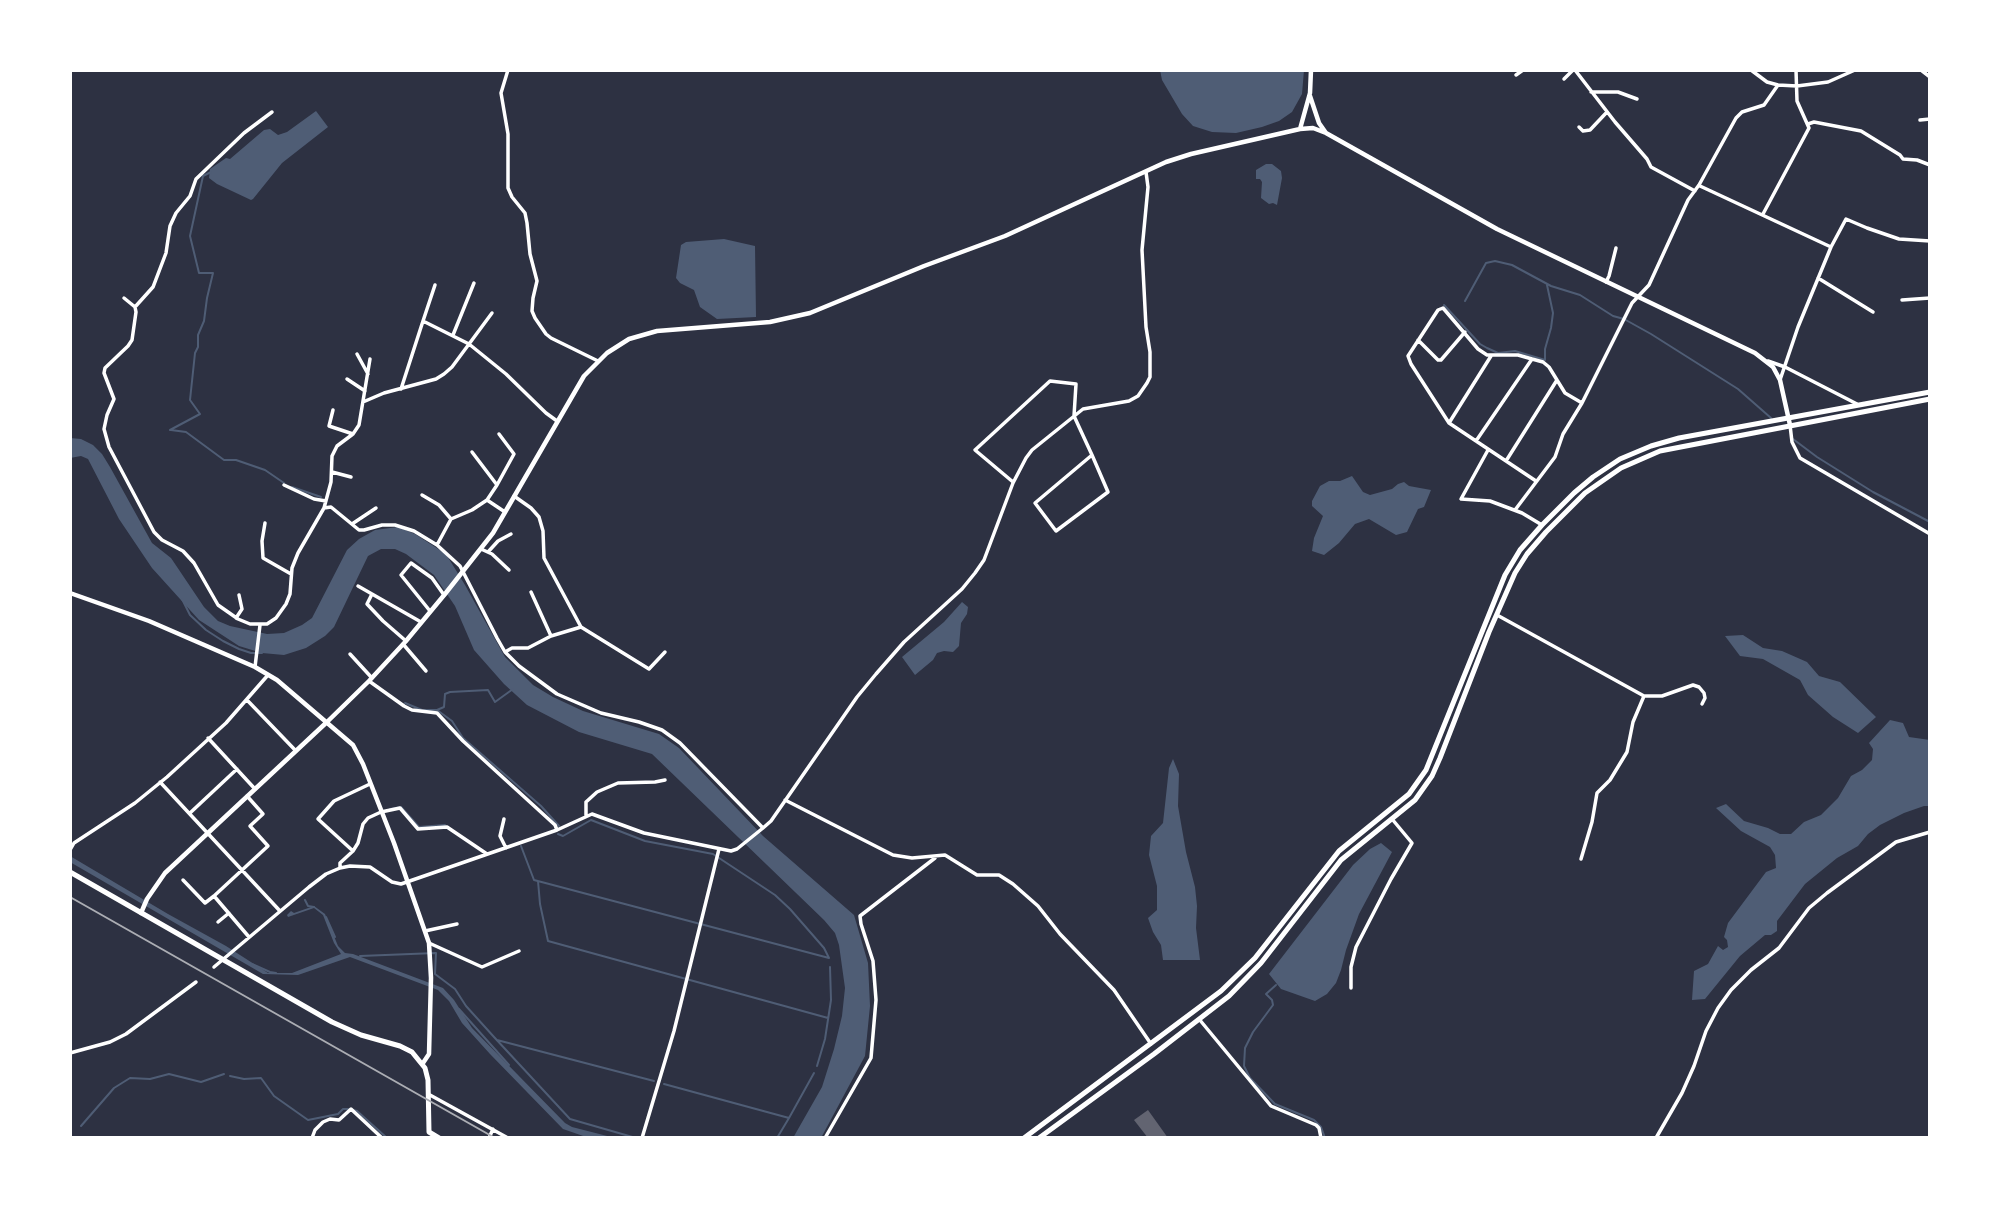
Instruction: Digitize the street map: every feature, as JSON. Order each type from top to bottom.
[{"type":"main road","points":[[1024,1138],[1221,991],[1245,970],[1330,860],[1418,784],[1505,575],[1520,550],[1574,493],[1620,459],[1679,438],[1930,392]]},
{"type":"main road","points":[[1039,1138],[1229,996],[1261,963],[1341,860],[1415,800],[1432,776],[1515,573],[1546,532],[1585,493],[1620,468],[1660,451],[1930,399]]},
{"type":"main road","points":[[70,872],[332,1023],[412,1052],[423,1063],[426,1073],[429,1135],[439,1138]]},
{"type":"street","points":[[508,70],[501,93],[508,134],[508,188],[525,213],[530,254],[537,281],[533,298],[535,318],[551,338],[598,361]]},
{"type":"street","points":[[1300,129],[1310,93],[1311,70]]},
{"type":"street","points":[[1516,75],[1523,70]]},
{"type":"street","points":[[1564,79],[1574,70],[1651,167],[1695,191]]},
{"type":"street","points":[[1751,70],[1767,82],[1797,86],[1828,82],[1855,70]]},
{"type":"street","points":[[1763,214],[1809,128],[1797,101],[1797,70]]},
{"type":"street","points":[[1921,70],[1930,77]]},
{"type":"street","points":[[1515,510],[1555,457],[1563,434],[1632,303],[1649,285],[1688,200],[1736,118],[1742,112],[1764,105],[1778,85]]},
{"type":"street","points":[[1591,92],[1618,92],[1637,99]]},
{"type":"street","points":[[1310,93],[1319,123],[1326,133]]},
{"type":"street","points":[[135,307],[153,288],[166,253],[170,226],[190,196],[196,179],[244,133],[272,111]]},
{"type":"street","points":[[1578,127],[1583,131],[1590,130],[1607,112]]},
{"type":"street","points":[[1920,120],[1930,119]]},
{"type":"street","points":[[1808,124],[1814,122],[1861,131],[1903,159],[1930,165]]},
{"type":"street","points":[[141,912],[165,873],[327,722],[405,642],[481,549],[584,376],[620,344],[645,334],[671,329],[770,322],[821,309],[1005,236],[1166,162],[1211,148],[1300,129],[1313,128],[1326,133],[1487,224],[1857,404]]},
{"type":"street","points":[[214,967],[326,874],[340,868],[370,867],[396,884],[407,882],[557,830],[592,814],[644,833],[731,851],[763,828],[876,674],[904,642],[962,589],[975,573],[984,560],[1013,483],[1031,450],[1083,409],[1129,401],[1143,390],[1150,377],[1142,250],[1146,172]]},
{"type":"street","points":[[1699,185],[1831,247]]},
{"type":"street","points":[[1780,380],[1818,278],[1846,219],[1899,239],[1930,241]]},
{"type":"street","points":[[1606,282],[1616,248]]},
{"type":"street","points":[[1818,278],[1873,312]]},
{"type":"street","points":[[453,335],[474,284]]},
{"type":"street","points":[[401,389],[435,285]]},
{"type":"street","points":[[124,298],[135,307],[136,312],[132,340],[105,368],[104,373],[114,399],[107,415],[105,437],[153,532],[192,560],[218,605],[250,624],[267,624],[276,618],[286,604],[298,553],[324,508],[332,472],[332,456],[337,446],[353,434],[359,425],[370,359]]},
{"type":"street","points":[[1902,300],[1930,298]]},
{"type":"street","points":[[1536,481],[1449,423],[1410,364],[1409,352],[1438,310],[1443,308],[1478,349],[1491,356],[1518,355],[1543,362],[1565,393],[1582,402]]},
{"type":"street","points":[[363,402],[384,393],[436,379],[444,374],[492,313]]},
{"type":"street","points":[[423,321],[469,344],[557,421]]},
{"type":"street","points":[[1418,340],[1437,360],[1441,360],[1465,332]]},
{"type":"street","points":[[357,354],[369,374]]},
{"type":"street","points":[[1449,423],[1491,356]]},
{"type":"street","points":[[1476,441],[1532,359]]},
{"type":"street","points":[[1768,361],[1780,380],[1792,442],[1800,458],[1930,534]]},
{"type":"street","points":[[347,379],[365,391]]},
{"type":"street","points":[[1506,461],[1557,379]]},
{"type":"street","points":[[1013,483],[975,450],[1050,380],[1076,384],[1074,416],[1092,456],[1108,492],[1056,531],[1035,503],[1092,456]]},
{"type":"street","points":[[333,410],[329,426],[353,434]]},
{"type":"street","points":[[437,545],[451,519],[487,500],[497,485],[514,454],[499,434]]},
{"type":"street","points":[[1488,450],[1461,499],[1490,501],[1515,510],[1542,525]]},
{"type":"street","points":[[472,452],[497,485]]},
{"type":"street","points":[[332,472],[351,477]]},
{"type":"street","points":[[284,485],[314,499],[326,501]]},
{"type":"street","points":[[422,495],[439,505],[451,519]]},
{"type":"street","points":[[514,496],[531,508],[538,517],[543,531],[544,558],[581,627],[649,669],[665,652]]},
{"type":"street","points":[[487,500],[505,512]]},
{"type":"street","points":[[324,508],[331,507],[359,530],[395,525],[414,531],[437,545],[460,566],[506,652],[519,666],[557,694],[601,713],[663,730],[680,743],[763,828]]},
{"type":"street","points":[[352,524],[376,508]]},
{"type":"street","points":[[265,523],[263,558],[291,574]]},
{"type":"street","points":[[488,552],[498,541],[511,534]]},
{"type":"street","points":[[481,549],[499,559],[509,570]]},
{"type":"street","points":[[430,611],[401,575],[411,563],[432,578],[444,595]]},
{"type":"street","points":[[358,586],[421,622]]},
{"type":"street","points":[[531,592],[551,636]]},
{"type":"street","points":[[70,593],[149,621],[255,667],[277,680],[353,745],[363,764],[429,943],[429,1054],[423,1063]]},
{"type":"street","points":[[372,594],[367,604],[405,642],[426,671]]},
{"type":"street","points":[[236,618],[242,609],[239,595]]},
{"type":"street","points":[[1497,615],[1644,696],[1662,696],[1693,685],[1704,693],[1702,704]]},
{"type":"street","points":[[255,667],[260,625]]},
{"type":"street","points":[[506,652],[512,648],[528,648],[551,636],[581,627]]},
{"type":"street","points":[[350,654],[370,679],[404,706],[412,710],[437,713],[463,741],[555,825],[557,830]]},
{"type":"street","points":[[70,850],[74,843],[135,803],[160,782],[247,700],[268,675]]},
{"type":"street","points":[[1581,859],[1597,793],[1610,780],[1627,752],[1633,722],[1644,696]]},
{"type":"street","points":[[247,700],[296,751]]},
{"type":"street","points":[[208,738],[255,789]]},
{"type":"street","points":[[190,813],[237,769]]},
{"type":"street","points":[[586,816],[586,802],[597,792],[618,783],[665,780]]},
{"type":"street","points":[[160,782],[281,912]]},
{"type":"street","points":[[353,851],[318,819],[334,802],[370,783]]},
{"type":"street","points":[[183,880],[205,903],[268,846],[250,826],[263,814],[247,796]]},
{"type":"street","points":[[785,800],[893,855],[912,859],[945,855],[977,875],[999,876],[1013,884],[1038,906],[1060,934],[1114,990],[1151,1044]]},
{"type":"street","points":[[340,868],[340,863],[358,843],[363,824],[368,818],[400,808],[418,830],[447,827],[488,854]]},
{"type":"street","points":[[504,819],[500,836],[506,848]]},
{"type":"street","points":[[1351,988],[1351,967],[1356,947],[1412,843],[1392,819]]},
{"type":"street","points":[[1656,1138],[1682,1093],[1706,1031],[1731,990],[1779,948],[1809,908],[1896,842],[1930,832]]},
{"type":"street","points":[[642,1138],[674,1031],[719,849]]},
{"type":"street","points":[[825,1138],[871,1058],[876,1000],[873,961],[860,916],[936,857]]},
{"type":"street","points":[[214,896],[249,937]]},
{"type":"street","points":[[218,922],[229,913]]},
{"type":"street","points":[[425,931],[457,924]]},
{"type":"street","points":[[429,943],[482,967],[519,951]]},
{"type":"street","points":[[70,1053],[110,1042],[126,1034],[197,982]]},
{"type":"street","points":[[1199,1019],[1271,1106],[1316,1125],[1321,1138]]},
{"type":"street","points":[[428,1094],[508,1138]]},
{"type":"street","points":[[312,1138],[314,1130],[323,1122],[330,1119],[340,1120],[351,1110],[382,1138]]},
{"type":"street","points":[[489,1138],[493,1129]]},
{"type":"water","points":[[1160,70],[1304,70],[1302,94],[1292,112],[1279,121],[1236,133],[1212,132],[1193,126],[1182,114],[1162,80]]},
{"type":"water","points":[[316,111],[328,127],[282,163],[253,199],[209,178],[210,169],[226,158],[230,159],[264,130],[270,129],[278,135],[287,132]]},
{"type":"water","points":[[1266,164],[1272,164],[1281,171],[1277,205],[1269,204],[1261,198],[1262,182],[1256,179],[1256,170]]},
{"type":"water","points":[[724,239],[755,246],[756,317],[717,319],[700,307],[694,290],[676,278],[681,245],[686,242]]},
{"type":"water","points":[[70,438],[81,439],[93,445],[102,454],[152,543],[171,558],[204,607],[218,621],[267,634],[284,633],[302,625],[312,618],[347,550],[375,530],[398,527],[415,534],[446,554],[505,657],[533,685],[583,711],[659,734],[679,748],[763,836],[854,915],[868,963],[870,1006],[865,1056],[821,1138],[793,1138],[822,1087],[842,1016],[845,988],[835,933],[652,754],[579,732],[527,705],[474,650],[455,606],[434,575],[395,549],[381,549],[368,556],[334,627],[306,648],[284,655],[262,653],[239,646],[199,620],[152,568],[119,519],[88,459],[81,456],[70,458]]},
{"type":"water","points":[[1352,476],[1363,492],[1370,495],[1392,489],[1404,482],[1409,486],[1431,490],[1424,507],[1418,509],[1407,532],[1396,535],[1369,519],[1355,524],[1339,543],[1324,555],[1312,551],[1323,516],[1312,506],[1320,486]]},
{"type":"water","points":[[962,602],[968,607],[961,623],[959,646],[953,652],[937,653],[933,660],[915,675],[902,657],[944,622]]},
{"type":"water","points":[[1743,635],[1763,648],[1782,651],[1807,662],[1819,676],[1840,682],[1876,717],[1858,733],[1833,717],[1808,695],[1800,680],[1763,659],[1740,656],[1725,636]]},
{"type":"water","points":[[1890,720],[1903,723],[1909,737],[1930,740],[1930,806],[1904,813],[1880,825],[1858,846],[1837,858],[1805,884],[1777,921],[1777,931],[1765,935],[1740,956],[1705,999],[1692,1000],[1694,971],[1708,964],[1718,946],[1723,950],[1728,947],[1724,937],[1728,923],[1766,872],[1776,868],[1775,855],[1770,847],[1741,831],[1716,808],[1726,804],[1744,821],[1780,834],[1791,834],[1804,822],[1821,815],[1838,798],[1851,776],[1872,760],[1873,749],[1869,743]]},
{"type":"water","points":[[1173,759],[1179,774],[1178,806],[1195,887],[1200,960],[1163,960],[1161,945],[1148,918],[1157,910],[1157,886],[1149,855],[1151,836],[1163,823],[1169,768]]},
{"type":"water","points":[[1381,843],[1392,852],[1359,914],[1336,983],[1327,994],[1315,1001],[1281,989],[1269,974],[1353,865]]},
{"type":"water","points":[[70,856],[268,973],[292,973],[341,954],[323,915],[314,908],[288,917],[287,915],[291,911],[294,913],[314,906],[325,914],[338,946],[345,953],[443,988],[472,1028],[565,1123],[615,1138],[589,1138],[563,1129],[462,1023],[449,1001],[438,990],[350,957],[298,975],[263,974],[70,862]]},
{"type":"building","points":[[1148,1110],[1168,1138],[1148,1138],[1134,1120]]},
{"type":"waterway","points":[[170,430],[200,414],[190,400],[198,335],[204,321],[213,273],[199,273],[190,236],[203,176],[211,172]]},
{"type":"waterway","points":[[1465,301],[1486,263],[1495,261],[1512,265],[1551,286],[1580,295],[1613,316],[1651,334],[1738,389],[1771,418]]},
{"type":"waterway","points":[[1444,305],[1480,344],[1487,348],[1498,353],[1515,351],[1545,360],[1553,313],[1547,285]]},
{"type":"waterway","points":[[171,430],[186,432],[224,460],[236,460],[265,470],[284,483]]},
{"type":"waterway","points":[[1793,439],[1873,492],[1930,522]]},
{"type":"waterway","points":[[292,487],[321,497]]},
{"type":"waterway","points":[[182,599],[190,615],[206,630],[239,649],[262,653]]},
{"type":"waterway","points":[[405,703],[422,710],[437,710],[444,707],[445,694],[450,692],[488,690],[495,702],[513,689]]},
{"type":"waterway","points":[[437,710],[452,721],[463,738],[541,806],[559,826]]},
{"type":"waterway","points":[[390,809],[401,807],[419,827],[445,825]]},
{"type":"waterway","points":[[558,834],[563,836],[591,820],[645,841],[713,854],[775,895],[824,948],[829,958]]},
{"type":"waterway","points":[[521,846],[534,880],[829,958]]},
{"type":"waterway","points":[[538,881],[548,941],[828,1018]]},
{"type":"waterway","points":[[305,900],[308,906],[314,907]]},
{"type":"waterway","points":[[326,917],[335,937]]},
{"type":"waterway","points":[[360,956],[436,953],[435,974],[455,989],[466,1006],[570,1119],[636,1138]]},
{"type":"waterway","points":[[252,964],[276,973]]},
{"type":"waterway","points":[[817,1066],[825,1039],[831,1000],[830,967]]},
{"type":"waterway","points":[[1276,985],[1266,994],[1273,1005],[1245,1048],[1244,1066],[1250,1078],[1275,1104],[1314,1120],[1321,1127],[1325,1138]]},
{"type":"waterway","points":[[459,1009],[509,1065]]},
{"type":"waterway","points":[[497,1040],[654,1081]]},
{"type":"waterway","points":[[789,1118],[814,1073]]},
{"type":"waterway","points":[[81,1126],[114,1088],[130,1078],[150,1079],[169,1074],[201,1082],[224,1074]]},
{"type":"waterway","points":[[230,1076],[261,1078],[274,1096],[308,1120],[338,1114],[343,1109],[348,1109]]},
{"type":"waterway","points":[[664,1084],[789,1118],[777,1138]]},
{"type":"waterway","points":[[353,1110],[387,1138]]},
{"type":"railway","points":[[70,897],[495,1138]]}]
